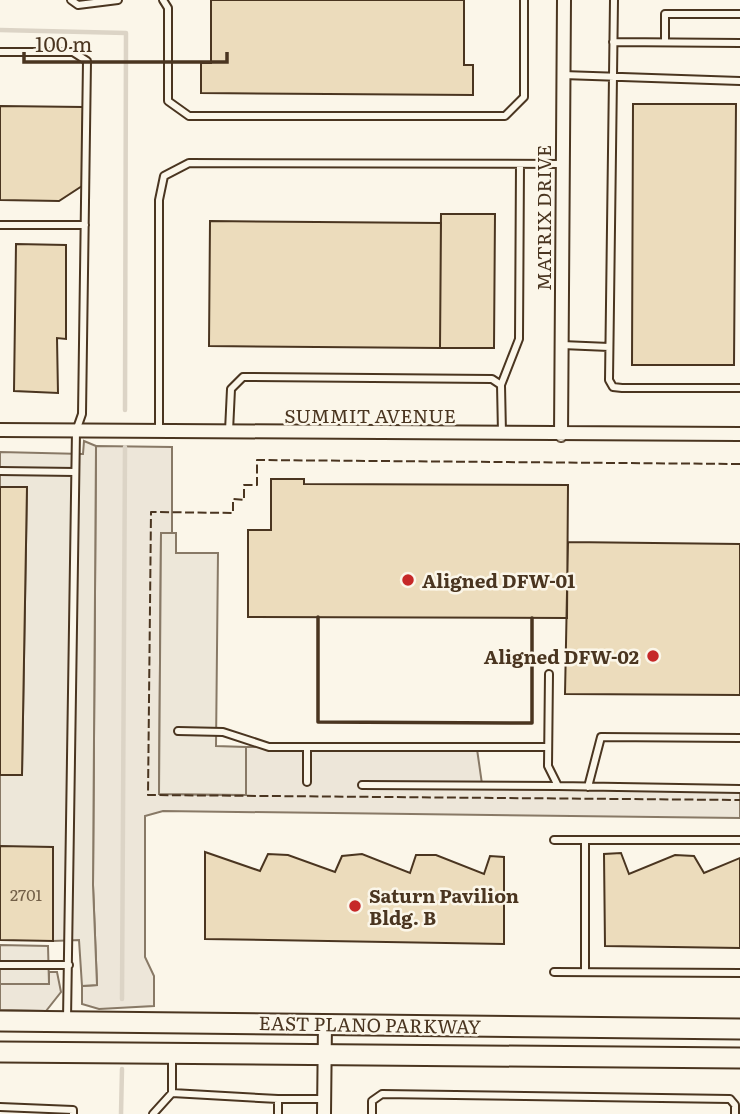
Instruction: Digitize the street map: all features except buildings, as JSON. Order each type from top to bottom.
[{"type":"main road","name":"EAST PLANO PARKWAY","points":[[0,1021],[740,1029]]},
{"type":"main road","points":[[119,1021],[119,1051]]},
{"type":"main road","points":[[553,1055],[554,1026]]},
{"type":"main road","name":"EAST PLANO PARKWAY","points":[[0,1052],[740,1058]]},
{"type":"street","name":"MATRIX DRIVE","points":[[561,435],[564,0]]},
{"type":"street","name":"SUMMIT AVENUE","points":[[0,430],[502,435],[740,434]]},
{"type":"street","points":[[324,1114],[325,1023]]},
{"type":"lane","points":[[71,0],[78,5],[118,0]]},
{"type":"lane","points":[[163,0],[168,8],[168,101],[189,116],[505,116],[524,97],[524,0]]},
{"type":"lane","points":[[614,0],[609,380],[613,387],[740,388]]},
{"type":"lane","points":[[665,42],[665,14],[740,14]]},
{"type":"lane","points":[[613,42],[740,43]]},
{"type":"lane","points":[[0,52],[73,52],[87,61],[82,414],[76,431],[75,472],[67,1021]]},
{"type":"lane","points":[[564,75],[740,81]]},
{"type":"lane","points":[[159,432],[159,201],[164,176],[189,163],[563,164]]},
{"type":"lane","points":[[502,435],[500,385],[519,339],[520,164]]},
{"type":"lane","points":[[0,225],[85,225]]},
{"type":"lane","points":[[562,345],[609,346]]},
{"type":"lane","points":[[229,433],[231,389],[243,377],[492,379],[500,385]]},
{"type":"lane","points":[[0,471],[75,472]]},
{"type":"lane","points":[[549,674],[548,766],[558,786]]},
{"type":"lane","points":[[178,732],[223,732],[269,747],[547,747]]},
{"type":"lane","points":[[589,787],[601,737],[740,738]]},
{"type":"lane","points":[[307,747],[307,782]]},
{"type":"lane","points":[[362,785],[740,789]]},
{"type":"lane","points":[[554,840],[740,840]]},
{"type":"lane","points":[[585,840],[585,972]]},
{"type":"lane","points":[[0,965],[69,965]]},
{"type":"lane","points":[[554,972],[740,973]]},
{"type":"lane","points":[[153,1114],[172,1093],[172,1052]]},
{"type":"lane","points":[[172,1093],[324,1099]]},
{"type":"lane","points":[[372,1114],[372,1101],[382,1094],[730,1099],[735,1105],[735,1114]]},
{"type":"lane","points":[[278,1099],[278,1114]]},
{"type":"lane","points":[[0,1107],[73,1110],[73,1114]]},
{"type":"shaded area","points":[[84,441],[96,446],[93,885],[97,985],[82,986],[79,940],[53,941],[0,846],[0,775],[22,774],[27,488],[0,487],[0,452],[83,454]]},
{"type":"shaded area","points":[[96,446],[172,447],[172,533],[161,534],[159,794],[245,795],[246,747],[477,749],[482,784],[628,791],[740,791],[740,818],[163,811],[145,816],[145,957],[154,976],[154,1006],[99,1009],[82,1004],[82,986],[97,985],[93,885]]},
{"type":"shaded area","points":[[161,533],[176,533],[176,553],[218,553],[216,746],[246,747],[246,795],[159,794]]},
{"type":"shaded area","points":[[0,945],[48,946],[49,984],[0,984]]},
{"type":"shaded area","points":[[49,972],[57,972],[61,992],[46,1011],[0,1010],[0,984],[49,984]]},
{"type":"waterway","points":[[0,30],[126,33],[125,410]]},
{"type":"waterway","points":[[122,999],[125,447]]},
{"type":"waterway","points":[[121,1114],[122,1069]]},
{"type":"fence","points":[[740,464],[257,460],[257,485],[244,485],[244,500],[233,499],[233,513],[151,512],[148,795],[740,800]]},
{"type":"wall","points":[[318,617],[318,722],[532,723],[532,618]]},
{"type":"place","name":"Aligned DFW-01","points":[[408,580]]},
{"type":"place","name":"Aligned DFW-02","points":[[653,656]]},
{"type":"place","name":"Saturn Pavilion Bldg. B","points":[[355,906]]}]
